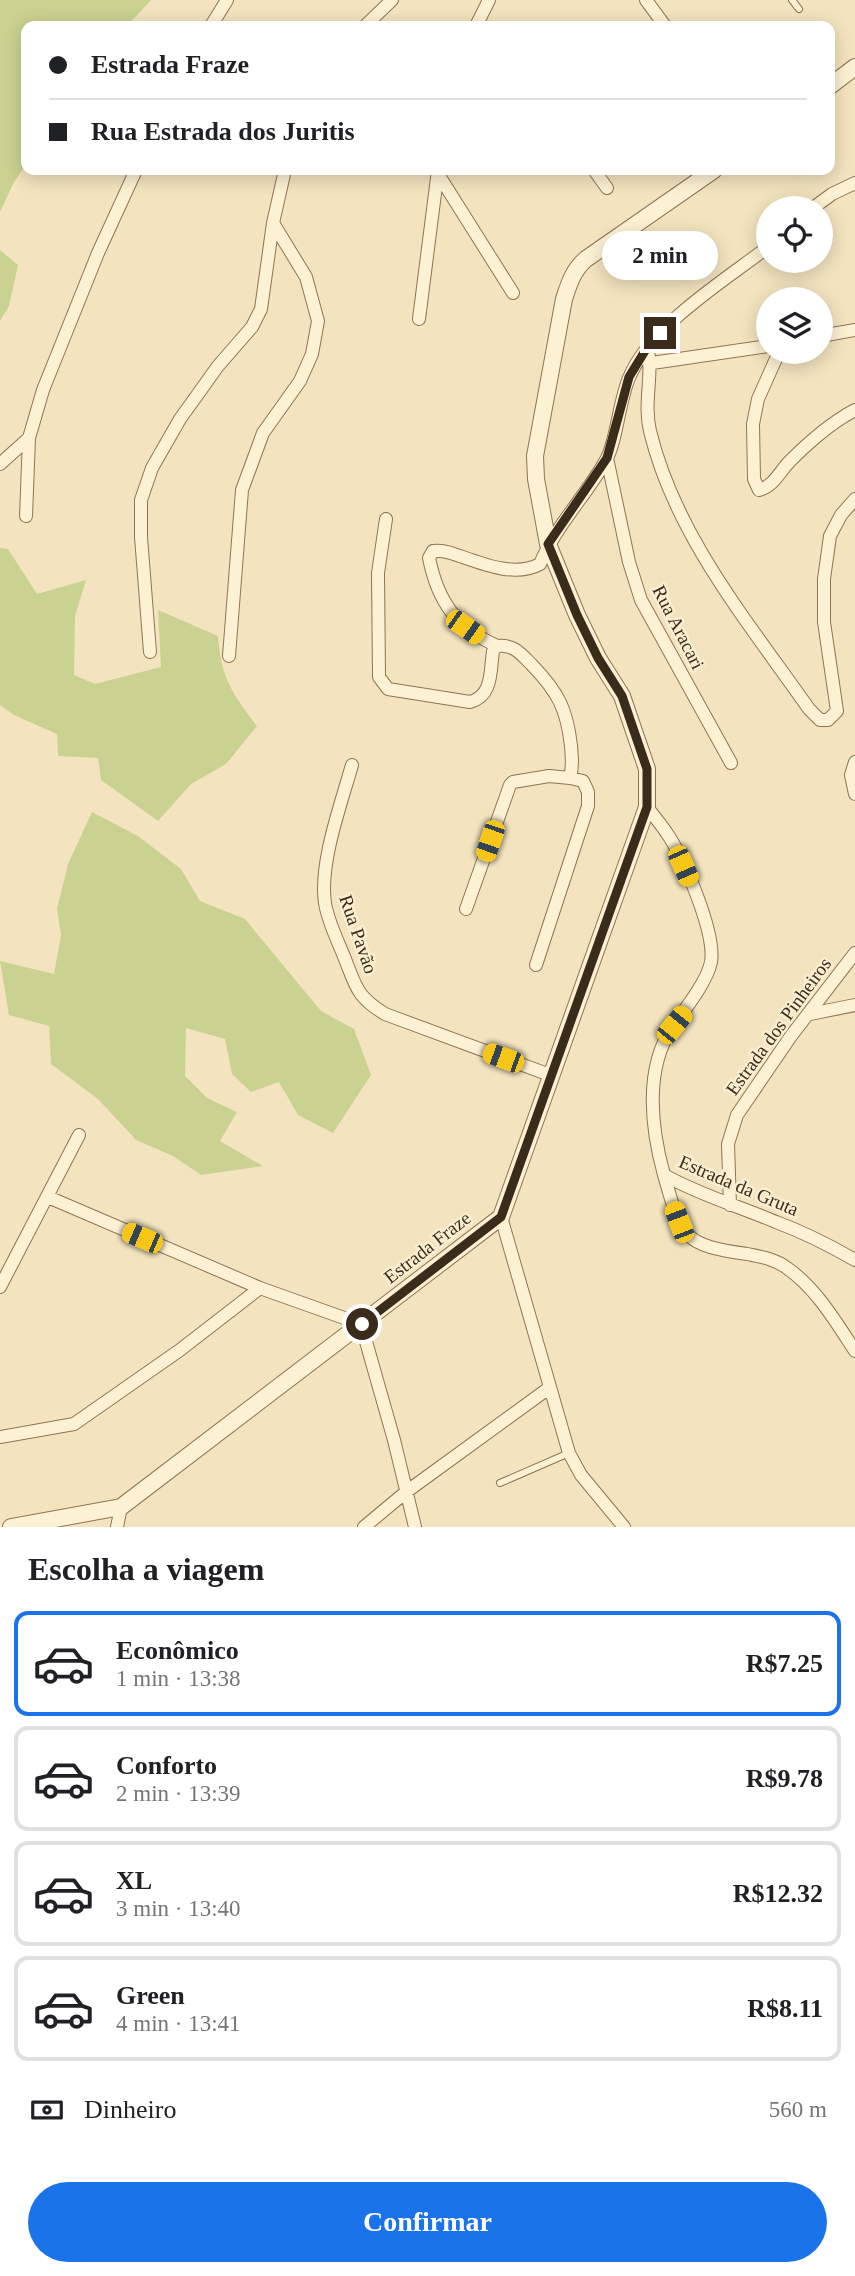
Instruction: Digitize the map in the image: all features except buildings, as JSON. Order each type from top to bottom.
[{"type":"street","points":[[214,21],[227,0]]},
{"type":"street","points":[[370,21],[392,0]]},
{"type":"street","points":[[479,21],[489,0]]},
{"type":"street","points":[[646,0],[661,21]]},
{"type":"street","points":[[835,82],[855,67]]},
{"type":"street","points":[[26,516],[29,438],[43,390],[64,334],[134,175]]},
{"type":"street","points":[[150,652],[141,537],[141,500],[152,468],[180,419],[218,366],[257,320],[284,175]]},
{"type":"street","points":[[419,319],[438,175]]},
{"type":"street","points":[[440,175],[513,293]]},
{"type":"street","points":[[598,175],[607,188]]},
{"type":"street","name":"Estrada Fraze","points":[[11,1527],[121,1507],[501,1217],[647,807],[647,769],[622,696],[598,658],[577,615],[548,544],[536,479],[535,456],[561,312],[571,277],[586,259],[707,175]]},
{"type":"street","points":[[829,196],[855,183]]},
{"type":"street","points":[[229,656],[242,490],[263,433],[300,381],[312,354],[318,321],[306,277],[273,223]]},
{"type":"street","points":[[570,778],[573,769],[568,723],[562,702],[548,682],[517,649],[497,646],[481,638],[454,617],[436,584],[429,558],[433,551],[442,550],[487,565],[529,570],[540,564],[548,544],[607,458],[629,377],[648,346],[694,304],[756,256]]},
{"type":"street","points":[[833,334],[855,330]]},
{"type":"street","points":[[648,346],[652,363],[647,391],[649,426],[665,479],[694,539],[722,586],[808,709],[820,720],[828,720],[837,711],[824,622],[824,579],[830,536],[841,515],[855,499]]},
{"type":"street","points":[[652,363],[756,348]]},
{"type":"street","points":[[774,364],[758,399],[753,424],[754,479],[760,490],[767,488],[788,462],[855,410]]},
{"type":"street","points":[[0,464],[29,438]]},
{"type":"street","name":"Rua Aracari","points":[[607,458],[629,562],[641,600],[731,764]]},
{"type":"street","points":[[386,519],[378,573],[379,677],[383,685],[388,689],[470,702],[479,700],[488,690],[493,651],[497,646]]},
{"type":"street","points":[[855,762],[851,775],[855,794]]},
{"type":"street","name":"Rua Pavão","points":[[352,765],[337,816],[324,888],[327,915],[358,992],[367,1003],[385,1014],[550,1075]]},
{"type":"street","points":[[466,909],[510,785],[513,782],[550,776],[583,781],[588,792],[588,806],[536,965]]},
{"type":"street","name":"Estrada da Gruta","points":[[647,807],[668,834],[683,866],[708,926],[712,949],[710,964],[687,1009],[665,1038],[654,1074],[656,1126],[664,1175],[707,1197],[824,1242],[855,1260]]},
{"type":"street","name":"Estrada dos Pinheiros","points":[[730,1205],[728,1144],[737,1115],[791,1036],[855,953]]},
{"type":"street","points":[[810,1014],[855,1005]]},
{"type":"street","points":[[0,1287],[79,1135]]},
{"type":"street","points":[[664,1175],[686,1235],[700,1245],[714,1250],[769,1258],[787,1267],[810,1289],[855,1351]]},
{"type":"street","points":[[48,1197],[260,1288],[362,1324],[415,1527]]},
{"type":"street","points":[[501,1217],[512,1250],[529,1322],[573,1464],[624,1527]]},
{"type":"street","points":[[0,1437],[74,1424],[180,1350],[260,1288]]},
{"type":"street","points":[[364,1527],[406,1492],[549,1388]]},
{"type":"street","points":[[117,1527],[121,1507]]},
{"type":"lane","points":[[792,0],[799,9]]},
{"type":"lane","points":[[500,1483],[569,1453]]},
{"type":"green space","points":[[0,0],[151,0],[132,21],[21,21],[21,172],[0,212]]},
{"type":"green space","points":[[0,250],[18,265],[9,306],[0,321]]},
{"type":"green space","points":[[0,548],[8,549],[37,594],[86,580],[75,616],[74,675],[95,684],[161,667],[158,610],[218,636],[222,663],[229,684],[257,726],[226,764],[191,784],[158,821],[101,780],[98,758],[58,756],[57,734],[14,715],[0,705]]},
{"type":"green space","points":[[92,812],[138,836],[181,869],[200,901],[245,919],[321,1011],[354,1029],[371,1075],[333,1133],[298,1115],[279,1082],[251,1092],[232,1074],[225,1039],[186,1028],[185,1076],[207,1098],[237,1112],[220,1141],[263,1166],[201,1175],[173,1156],[136,1140],[98,1099],[51,1064],[49,1026],[9,1015],[0,961],[54,974],[61,935],[57,909],[68,864]]},
{"type":"route","points":[[362,1324],[501,1217],[647,807],[647,769],[622,696],[598,658],[577,615],[548,544],[607,458],[629,377],[648,346],[660,333]]}]
